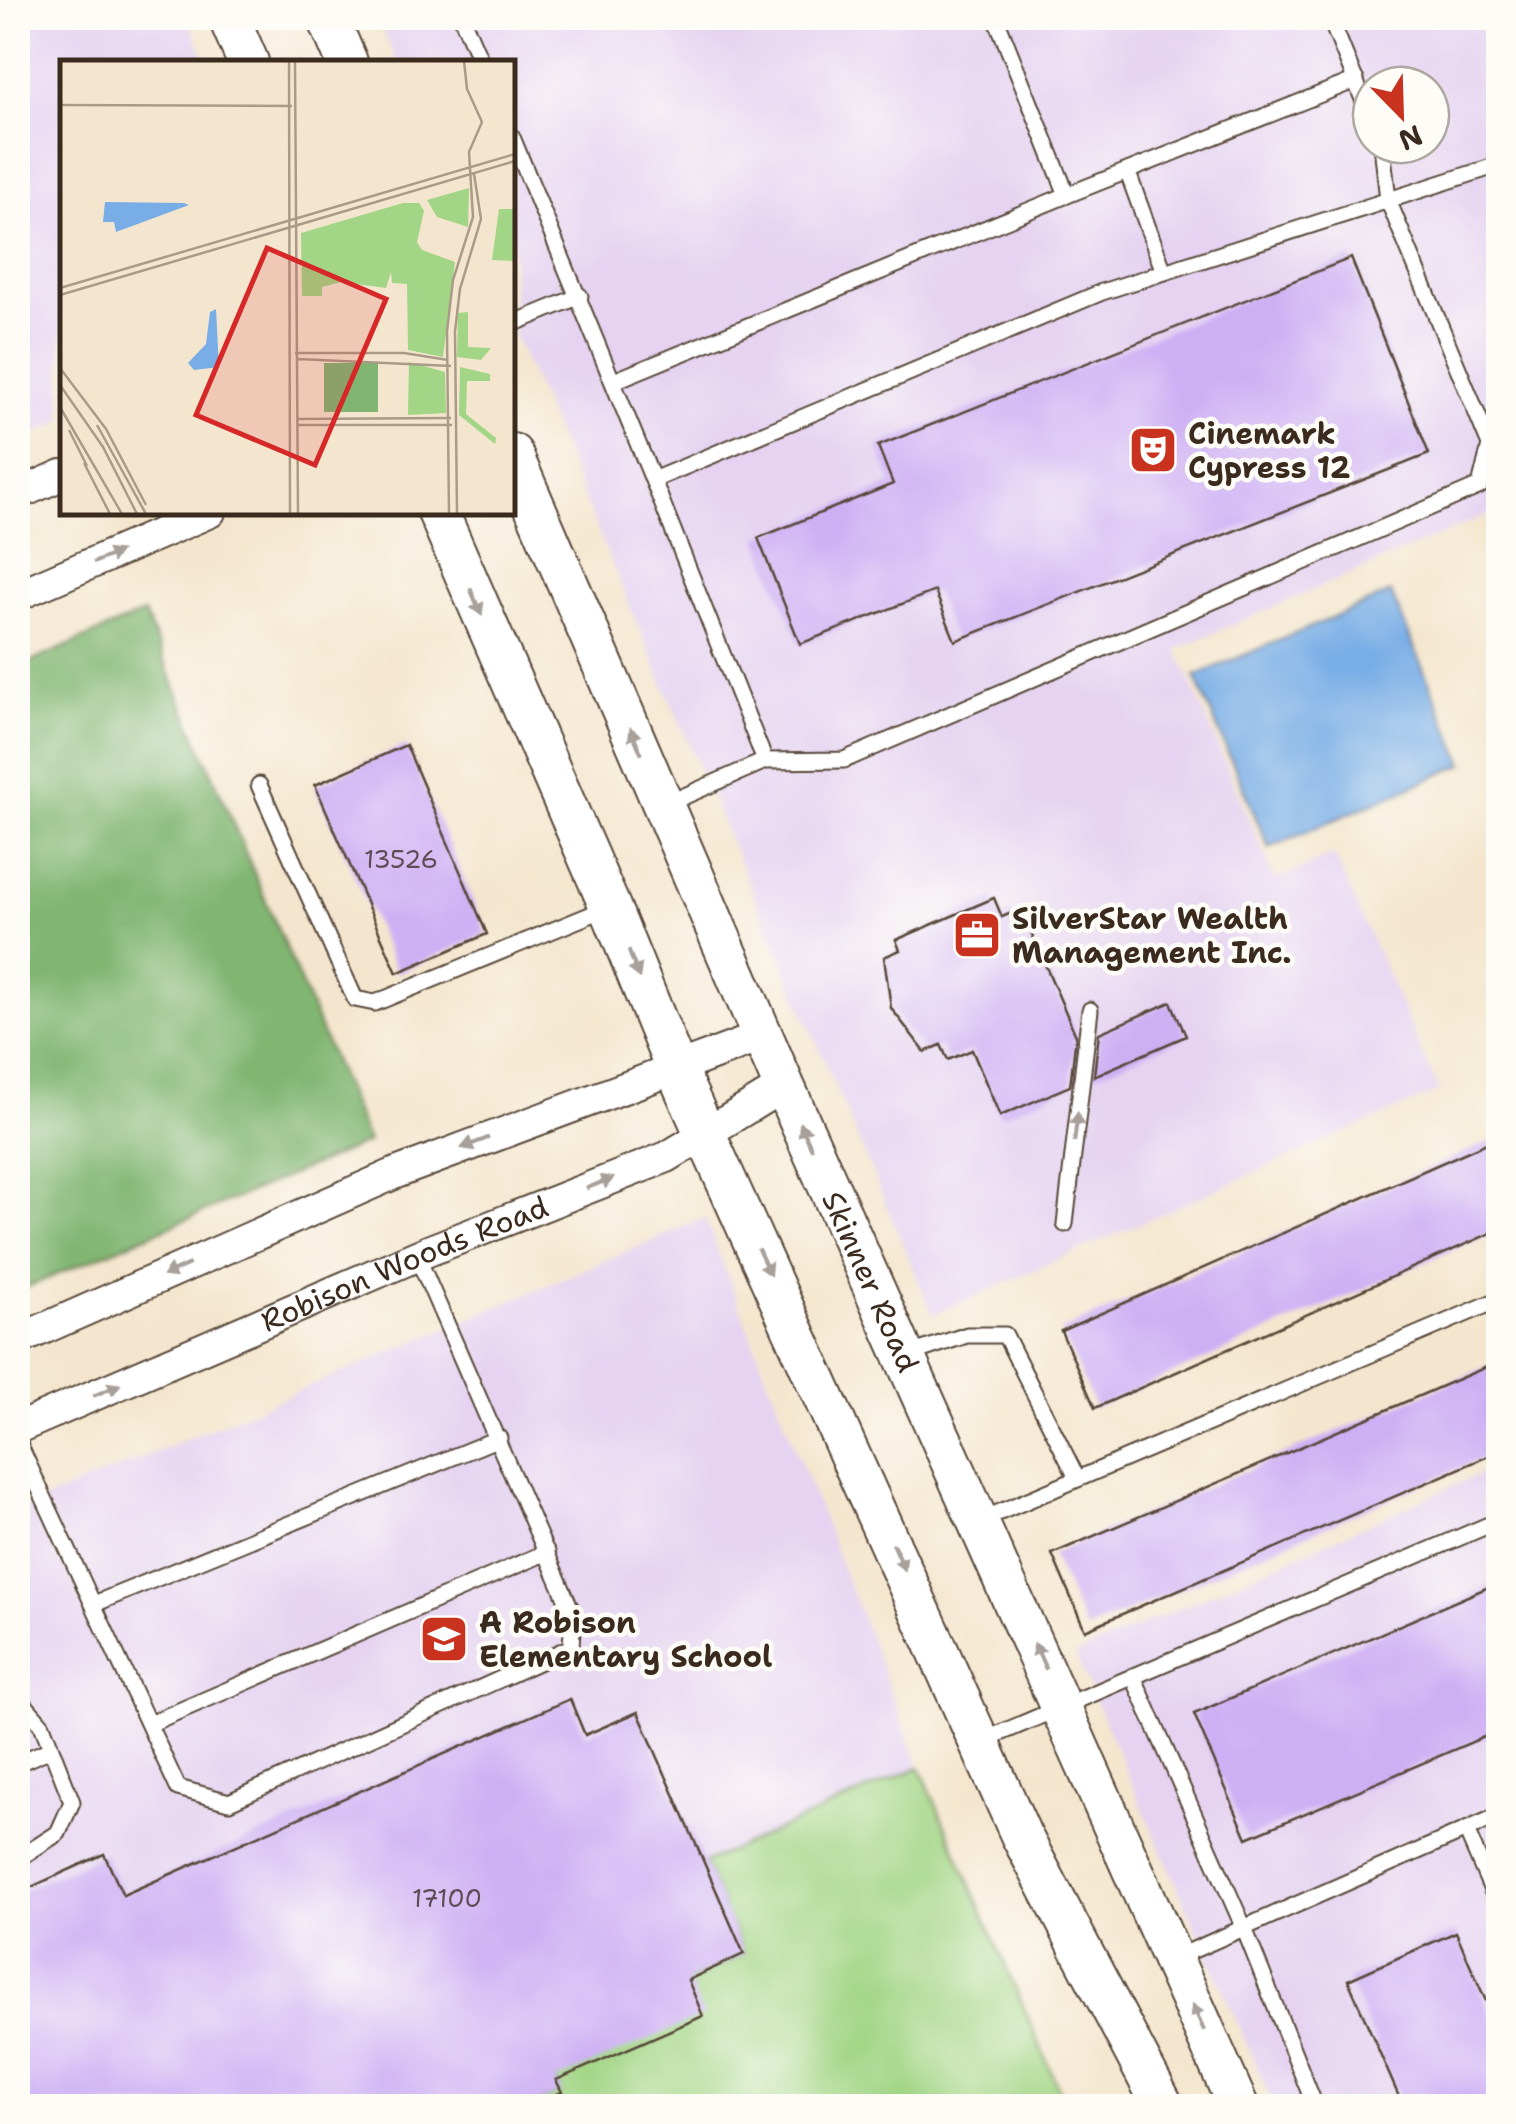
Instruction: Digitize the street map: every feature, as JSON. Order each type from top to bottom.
[{"type":"street","points":[[229,18],[247,60]]},
{"type":"street","points":[[328,18],[346,60]]},
{"type":"street","name":"Skinner Road","points":[[515,461],[784,1086],[1238,2106]]},
{"type":"street","points":[[18,494],[60,476]]},
{"type":"street","points":[[18,595],[203,515]]},
{"type":"street","points":[[439,515],[610,906],[675,1066],[1021,1835],[1163,2106]]},
{"type":"street","points":[[18,1340],[396,1173],[763,1036]]},
{"type":"street","name":"Robison Woods Road","points":[[18,1428],[417,1256],[667,1157],[784,1086]]},
{"type":"lane","points":[[462,18],[480,60]]},
{"type":"lane","points":[[996,18],[1067,194]]},
{"type":"lane","points":[[1330,18],[1351,68]]},
{"type":"lane","points":[[614,381],[1067,194],[1351,82]]},
{"type":"lane","points":[[515,145],[580,296],[765,761]]},
{"type":"lane","points":[[1384,165],[1388,200],[1490,445]]},
{"type":"lane","points":[[653,480],[1102,292],[1498,165]]},
{"type":"lane","points":[[1128,173],[1164,272]]},
{"type":"lane","points":[[515,323],[580,296]]},
{"type":"lane","points":[[664,805],[765,761],[844,760],[1480,486],[1494,429],[1498,427]]},
{"type":"lane","points":[[259,786],[355,1000],[375,1003],[610,906]]},
{"type":"lane","points":[[1065,1224],[1090,1010]]},
{"type":"lane","points":[[18,1442],[178,1788],[228,1802],[571,1646],[574,1614],[417,1256]]},
{"type":"lane","points":[[979,1521],[1498,1300]]},
{"type":"lane","points":[[905,1356],[967,1335],[1005,1335],[1077,1478]]},
{"type":"lane","points":[[94,1604],[499,1438]]},
{"type":"lane","points":[[980,1742],[1498,1521]]},
{"type":"lane","points":[[149,1724],[547,1552]]},
{"type":"lane","points":[[1132,1676],[1244,1928],[1315,2106]]},
{"type":"lane","points":[[18,1697],[42,1725],[72,1802],[58,1833],[18,1859]]},
{"type":"lane","points":[[18,1764],[52,1749]]},
{"type":"lane","points":[[1173,1959],[1498,1816]]},
{"type":"lane","points":[[1466,1830],[1498,1904]]},
{"type":"shaded area","points":[[18,18],[188,18],[206,60],[60,60],[60,422],[18,441]]},
{"type":"shaded area","points":[[377,18],[1498,18],[1498,510],[1177,649],[1275,880],[1334,855],[1439,1091],[933,1315],[515,338],[515,60],[396,60]]},
{"type":"shaded area","name":"A Robison Elementary School","points":[[705,1218],[920,1767],[1066,2106],[18,2106],[18,1511]]},
{"type":"shaded area","points":[[1498,1466],[1498,2106],[1274,2106],[1075,1655]]},
{"type":"green space","points":[[144,613],[368,1142],[18,1291],[18,667]]},
{"type":"green space","points":[[920,1767],[1066,2106],[529,2106],[561,2092],[552,2069],[688,1980],[744,1954],[704,1863]]},
{"type":"water","points":[[1391,593],[1464,764],[1269,848],[1195,676]]},
{"type":"building","name":"Cinemark Cypress 12","points":[[1351,258],[1429,454],[955,641],[935,591],[800,644],[758,538],[893,484],[878,446]]},
{"type":"building","points":[[406,745],[487,934],[397,973],[315,785]]},
{"type":"building","points":[[994,898],[1002,917],[1021,909],[1076,1036],[1070,1086],[1000,1116],[972,1050],[948,1060],[941,1045],[925,1052],[891,1008],[884,957],[900,950],[896,940]]},
{"type":"building","points":[[1171,1002],[1186,1036],[1094,1076],[1099,1033]]},
{"type":"building","points":[[1498,1138],[1498,1230],[1095,1408],[1061,1331]]},
{"type":"building","points":[[1498,1362],[1498,1452],[1085,1630],[1052,1554]]},
{"type":"building","points":[[1498,1583],[1498,1731],[1247,1838],[1194,1714]]},
{"type":"building","points":[[570,1699],[585,1735],[638,1712],[744,1954],[688,1980],[703,2016],[556,2080],[562,2092],[529,2106],[18,2106],[18,1893],[104,1854],[123,1895]]},
{"type":"building","points":[[1456,1932],[1498,2029],[1498,2106],[1403,2106],[1348,1980]]},
{"type":"place","name":"Cinemark Cypress 12","points":[[1153,450]]},
{"type":"place","name":"SilverStar Wealth Management Inc.","points":[[977,935]]},
{"type":"place","name":"A Robison Elementary School","points":[[444,1639]]}]
